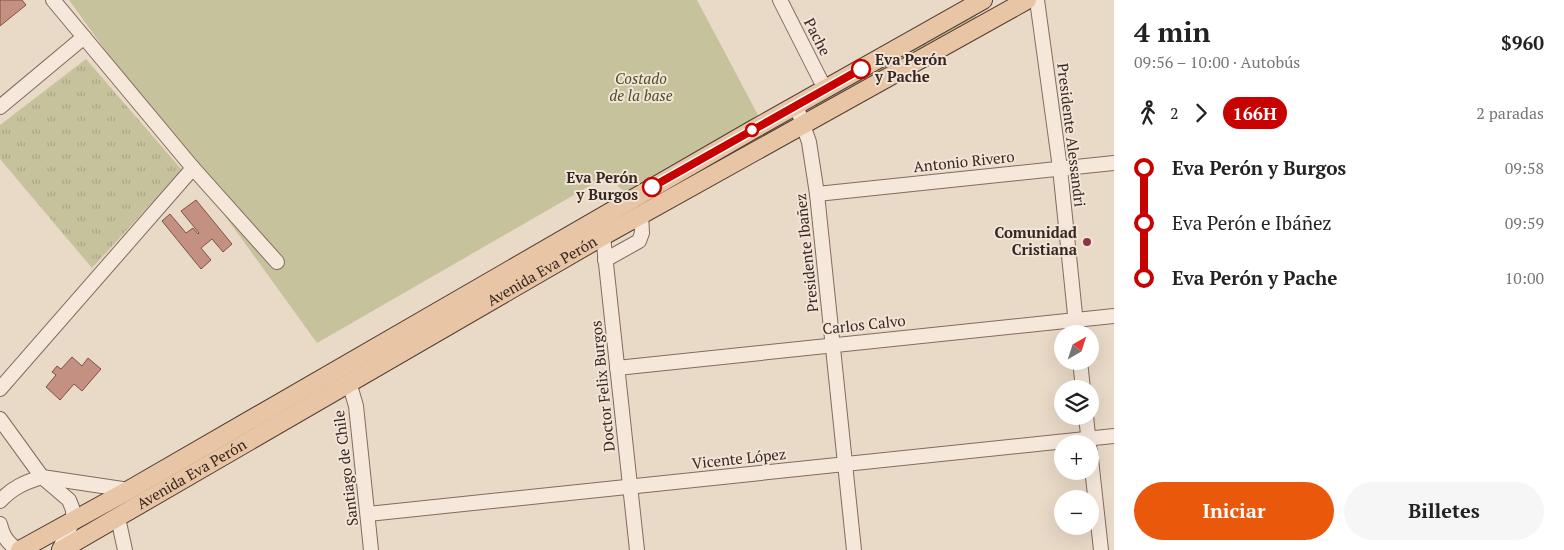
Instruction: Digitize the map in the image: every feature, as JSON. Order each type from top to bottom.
[{"type":"main road","name":"Avenida Eva Perón","points":[[19,550],[129,490],[981,0]]},
{"type":"main road","name":"Avenida Eva Perón","points":[[60,550],[603,236],[1027,0]]},
{"type":"street","points":[[53,0],[193,168],[277,262]]},
{"type":"street","name":"Pache","points":[[780,0],[825,89]]},
{"type":"street","points":[[981,0],[992,19]]},
{"type":"street","name":"Presidente Alessandri","points":[[1037,0],[1060,168],[1076,325]]},
{"type":"street","points":[[0,106],[84,37]]},
{"type":"street","name":"Presidente Ibañez","points":[[796,105],[809,142],[817,194],[854,550]]},
{"type":"street","name":"Antonio Rivero","points":[[817,194],[1114,163]]},
{"type":"street","points":[[0,389],[193,168]]},
{"type":"street","points":[[605,260],[640,241],[642,232],[641,216]]},
{"type":"street","name":"Doctor Felix Burgos","points":[[594,221],[603,236],[637,550]]},
{"type":"street","name":"Carlos Calvo","points":[[1083,325],[1114,316]]},
{"type":"street","name":"Carlos Calvo","points":[[617,368],[833,345],[1054,329]]},
{"type":"street","name":"Santiago de Chile","points":[[348,382],[356,406],[371,550]]},
{"type":"street","points":[[0,419],[42,477],[68,500],[73,510],[73,522],[60,550]]},
{"type":"street","name":"Vicente López","points":[[1099,441],[1114,436]]},
{"type":"street","name":"Vicente López","points":[[368,514],[630,488],[844,464],[1054,447]]},
{"type":"street","points":[[0,501],[14,488],[42,477],[129,490]]},
{"type":"street","points":[[1093,480],[1101,550]]},
{"type":"street","points":[[118,518],[125,550]]},
{"type":"street","points":[[0,524],[3,536],[10,545],[19,550]]},
{"type":"green space","name":"Costado de la base","points":[[69,0],[697,0],[758,115],[632,199],[607,176],[317,343]]},
{"type":"green space","points":[[975,15],[977,18],[816,107],[814,103]]},
{"type":"green space","points":[[86,59],[182,170],[92,268],[0,159],[0,125]]},
{"type":"green space","points":[[782,122],[781,127],[617,220],[616,218]]},
{"type":"building","points":[[0,0],[22,0],[26,5],[0,26]]},
{"type":"building","points":[[196,200],[232,244],[223,252],[212,239],[201,248],[211,260],[201,269],[162,221],[170,214],[186,233],[193,228],[198,234],[181,211]]},
{"type":"building","points":[[72,357],[82,366],[88,358],[101,369],[82,391],[74,384],[60,400],[46,387],[56,375],[52,372],[57,366],[61,369]]},
{"type":"bus line","name":"166H","points":[[652,187],[861,69]]},
{"type":"place","name":"Eva Perón y Pache","points":[[861,69]]},
{"type":"place","name":"Eva Perón y Burgos","points":[[652,187]]},
{"type":"place","name":"Comunidad Cristiana","points":[[1087,242]]}]
